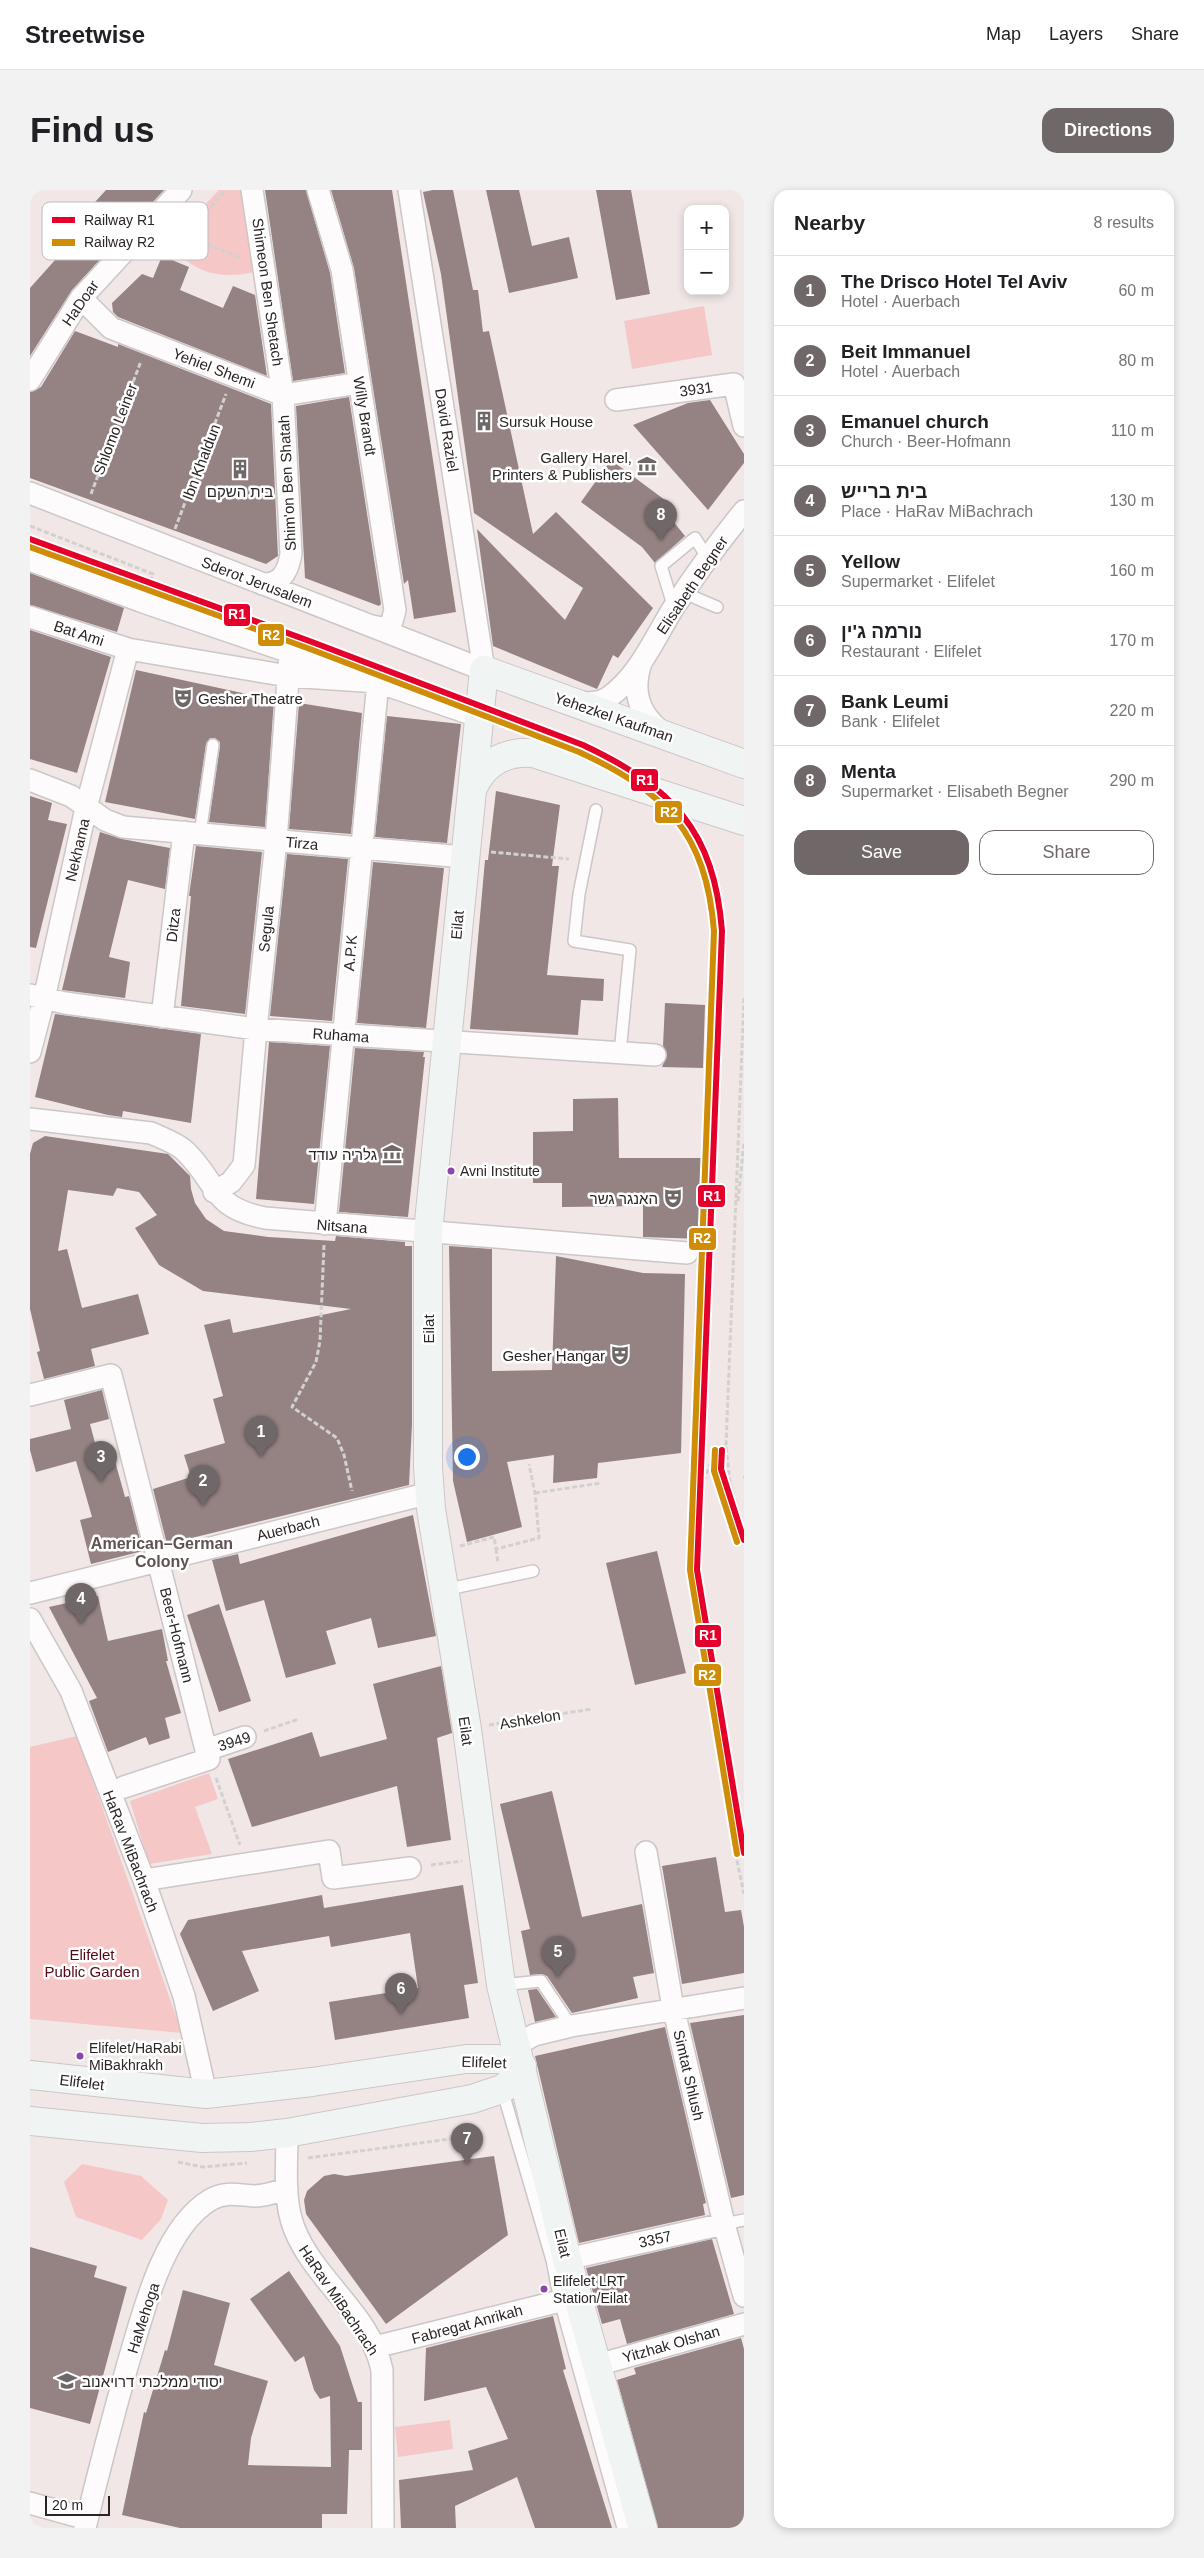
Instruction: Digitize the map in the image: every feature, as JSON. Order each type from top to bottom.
[{"type":"street","name":"HaDoar","points":[[170,202],[181,190]]},
{"type":"street","name":"Shimeon Ben Shetach","points":[[252,190],[283,395]]},
{"type":"street","name":"Willy Brandt","points":[[318,190],[342,270],[395,610],[390,625],[382,628],[372,626]]},
{"type":"street","name":"David Raziel","points":[[409,190],[484,670]]},
{"type":"street","name":"HaDoar","points":[[30,380],[81,298],[116,260]]},
{"type":"street","name":"Yehiel Shemi","points":[[81,298],[111,328],[283,395]]},
{"type":"street","points":[[283,395],[360,383]]},
{"type":"street","name":"3931","points":[[616,400],[734,384],[744,426]]},
{"type":"street","name":"Shim'on Ben Shatah","points":[[262,584],[270,584],[280,579],[289,566],[291,554],[283,395]]},
{"type":"street","name":"Sderot Jerusalem","points":[[30,493],[484,670]]},
{"type":"street","name":"Elisabeth Begner","points":[[563,700],[601,701],[611,696],[642,661],[706,557],[744,511]]},
{"type":"street","points":[[30,560],[143,602],[480,717]]},
{"type":"street","name":"Bat Ami","points":[[30,617],[128,649],[288,676],[378,682]]},
{"type":"street","name":"Nekhama","points":[[30,1052],[37,997],[128,649]]},
{"type":"street","name":"Segula","points":[[214,1192],[232,1182],[244,1165],[276,841],[290,652]]},
{"type":"street","name":"Elisabeth Begner","points":[[642,661],[636,687],[640,706],[651,723],[670,737]]},
{"type":"street","name":"Yehezkel Kaufman","points":[[484,670],[744,764]]},
{"type":"street","name":"Eilat","points":[[484,670],[428,1232],[430,1493],[467,1729],[482,1859],[512,2057],[567,2259],[589,2367],[643,2528]]},
{"type":"street","name":"A.P.K","points":[[325,1224],[360,848],[378,682]]},
{"type":"street","points":[[471,791],[478,778],[496,760],[511,753],[533,753],[744,821]]},
{"type":"street","name":"Tirza","points":[[30,780],[71,796],[105,820],[123,827],[464,857]]},
{"type":"street","name":"Ditza","points":[[162,1017],[192,833]]},
{"type":"street","name":"Ruhama","points":[[37,997],[162,1017],[256,1029],[446,1043],[655,1055]]},
{"type":"street","name":"Nitsana","points":[[30,1119],[151,1133],[184,1150],[200,1168],[214,1192],[230,1206],[244,1214],[325,1224],[687,1253]]},
{"type":"street","name":"Beer-Hofmann","points":[[30,1395],[111,1375],[206,1750]]},
{"type":"street","name":"Auerbach","points":[[30,1593],[158,1559],[430,1493]]},
{"type":"street","name":"HaRav MiBachrach","points":[[30,1619],[71,1692],[144,1880],[184,1996],[206,2094]]},
{"type":"street","name":"3949","points":[[124,1787],[209,1759],[206,1750],[245,1737]]},
{"type":"street","points":[[144,1880],[329,1851],[333,1878],[410,1868]]},
{"type":"street","name":"Simtat Shlush","points":[[646,1852],[673,2008],[734,2222],[744,2296]]},
{"type":"street","name":"Elifelet","points":[[30,2075],[206,2094],[312,2082],[466,2059],[512,2057],[534,2035],[571,2026],[673,2008],[744,1998]]},
{"type":"street","name":"Elifelet","points":[[30,2121],[202,2138],[250,2137],[287,2146],[472,2099],[502,2089],[512,2082],[512,2057]]},
{"type":"street","name":"HaRav MiBachrach","points":[[287,2146],[287,2189],[293,2226],[297,2236],[375,2348],[382,2370],[383,2528]]},
{"type":"street","name":"HaMehoga","points":[[86,2523],[116,2406],[150,2291],[168,2250],[187,2222],[210,2200],[224,2194],[265,2195],[287,2189]]},
{"type":"street","name":"3357","points":[[567,2259],[734,2222]]},
{"type":"street","name":"Fabregat Anrikah","points":[[375,2348],[560,2301]]},
{"type":"street","name":"Yitzhak Olshan","points":[[589,2367],[744,2324]]},
{"type":"street","points":[[30,2503],[86,2523]]},
{"type":"lane","points":[[706,557],[695,538],[661,566],[679,601],[717,607]]},
{"type":"lane","points":[[192,833],[213,745]]},
{"type":"lane","points":[[596,810],[585,860],[574,941],[630,950],[620,1053]]},
{"type":"lane","points":[[444,1590],[533,1571]]},
{"type":"lane","points":[[501,1985],[541,1981],[571,2026]]},
{"type":"lane","name":"Eilat","points":[[502,2089],[552,2260],[560,2301],[589,2367],[624,2528]]},
{"type":"path","points":[[208,210],[226,190]]},
{"type":"path","points":[[208,244],[264,267]]},
{"type":"path","name":"Shlomo Leiner","points":[[83,515],[148,342]]},
{"type":"path","name":"Ibn Khaldun","points":[[168,548],[233,375]]},
{"type":"path","points":[[464,857],[479,851],[585,860]]},
{"type":"path","points":[[744,998],[726,1445],[730,1482],[744,1530]]},
{"type":"path","points":[[735,1227],[744,1142]]},
{"type":"path","points":[[325,1224],[320,1341],[316,1362],[292,1407],[337,1438],[344,1455],[356,1511]]},
{"type":"path","points":[[726,1445],[720,1457],[710,1465],[694,1506],[691,1553],[694,1606],[731,1832],[744,1894]]},
{"type":"path","points":[[438,1551],[494,1538],[496,1549],[539,1538],[536,1493],[529,1464]]},
{"type":"path","points":[[536,1493],[601,1483]]},
{"type":"path","points":[[738,1509],[744,1507]]},
{"type":"path","name":"Ashkelon","points":[[467,1729],[592,1709]]},
{"type":"path","name":"3949","points":[[245,1737],[299,1719]]},
{"type":"path","points":[[216,1778],[247,1864]]},
{"type":"path","points":[[410,1868],[482,1859]]},
{"type":"path","points":[[287,2146],[330,2156],[450,2138]]},
{"type":"green space","points":[[219,190],[249,190],[258,271],[231,275],[219,274],[197,268],[186,260],[208,260],[207,202]]},
{"type":"green space","points":[[704,306],[712,355],[632,369],[624,321]]},
{"type":"green space","name":"Elifelet Public Garden","points":[[77,1736],[182,2033],[30,2019],[30,1747]]},
{"type":"green space","points":[[209,1773],[218,1799],[195,1807],[212,1854],[149,1864],[130,1801]]},
{"type":"green space","points":[[82,2164],[141,2176],[168,2200],[161,2219],[142,2240],[76,2217],[64,2182]]},
{"type":"green space","points":[[450,2420],[453,2449],[398,2457],[395,2427]]},
{"type":"building","points":[[106,190],[164,190],[153,202],[95,202]]},
{"type":"building","points":[[265,190],[306,190],[330,273],[345,373],[293,381]]},
{"type":"building","points":[[331,190],[392,190],[456,612],[414,619],[408,580],[404,584],[354,268]]},
{"type":"building","points":[[453,190],[473,290],[478,290],[483,332],[489,331],[533,534],[556,512],[653,608],[618,658],[613,655],[597,689],[493,646],[477,529],[565,620],[583,588],[474,513],[441,274],[423,192]]},
{"type":"building","points":[[486,190],[519,190],[532,246],[569,237],[578,278],[509,293]]},
{"type":"building","points":[[596,190],[631,190],[650,294],[616,300]]},
{"type":"building","points":[[55,260],[100,260],[72,290],[30,356],[30,288]]},
{"type":"building","points":[[160,260],[172,260],[189,267],[180,290],[223,308],[233,286],[255,295],[267,376],[118,317],[113,312],[112,303],[142,274],[153,278]]},
{"type":"building","points":[[75,331],[118,347],[118,344],[271,404],[278,556],[266,564],[30,478],[30,392],[41,387]]},
{"type":"building","points":[[349,397],[381,604],[379,606],[305,578],[296,406]]},
{"type":"building","points":[[710,400],[744,454],[744,463],[708,510],[633,425],[688,403]]},
{"type":"building","points":[[611,460],[669,503],[664,510],[685,536],[655,563],[642,547],[581,502]]},
{"type":"building","points":[[30,573],[124,608],[117,632],[30,605]]},
{"type":"building","points":[[30,630],[111,657],[77,773],[30,759]]},
{"type":"building","points":[[136,670],[274,700],[265,827],[209,822],[220,746],[220,742],[215,738],[210,738],[206,744],[195,819],[105,802]]},
{"type":"building","points":[[299,703],[362,713],[351,834],[289,829]]},
{"type":"building","points":[[387,716],[461,724],[447,843],[375,837]]},
{"type":"building","points":[[496,791],[560,805],[552,866],[559,866],[547,975],[604,979],[603,1001],[581,1000],[578,1035],[470,1029],[485,860],[488,860]]},
{"type":"building","points":[[30,796],[52,803],[48,820],[67,824],[36,948],[30,947]]},
{"type":"building","points":[[100,832],[122,839],[170,848],[165,889],[128,880],[109,957],[130,962],[125,998],[62,990]]},
{"type":"building","points":[[196,846],[262,852],[245,1014],[181,1006],[191,896],[189,896]]},
{"type":"building","points":[[287,854],[348,859],[332,1021],[270,1016]]},
{"type":"building","points":[[373,862],[444,868],[426,1028],[357,1023]]},
{"type":"building","points":[[665,1003],[705,1005],[703,1068],[662,1067],[667,1055],[663,1046]]},
{"type":"building","points":[[55,1014],[201,1034],[191,1123],[123,1111],[122,1117],[108,1115],[35,1097]]},
{"type":"building","points":[[269,1042],[330,1046],[314,1204],[256,1199]]},
{"type":"building","points":[[355,1048],[424,1052],[408,1217],[339,1212]]},
{"type":"building","points":[[618,1098],[619,1158],[702,1158],[702,1239],[643,1237],[643,1206],[562,1207],[562,1183],[533,1183],[533,1132],[573,1131],[573,1099]]},
{"type":"building","points":[[45,1136],[168,1154],[190,1176],[195,1203],[206,1219],[224,1231],[268,1237],[335,1241],[336,1236],[405,1242],[405,1246],[412,1246],[412,1424],[409,1485],[167,1544],[153,1489],[191,1477],[184,1455],[225,1443],[213,1399],[223,1396],[204,1325],[230,1319],[233,1333],[351,1309],[203,1291],[159,1265],[135,1228],[157,1215],[139,1192],[117,1188],[113,1196],[68,1190],[58,1251],[67,1249],[82,1308],[138,1294],[149,1334],[91,1349],[95,1366],[44,1379],[37,1352],[40,1351],[30,1309],[30,1154],[33,1143]]},
{"type":"building","points":[[449,1246],[492,1249],[492,1371],[552,1370],[556,1256],[643,1273],[685,1274],[681,1453],[598,1463],[597,1478],[553,1483],[554,1455],[507,1462],[522,1527],[467,1542],[453,1481]]},
{"type":"building","points":[[102,1390],[109,1419],[90,1424],[99,1458],[113,1454],[125,1497],[129,1496],[143,1551],[91,1564],[80,1520],[92,1517],[76,1461],[36,1472],[30,1450],[30,1439],[71,1429],[64,1400]]},
{"type":"building","points":[[413,1515],[436,1636],[378,1648],[371,1618],[326,1631],[336,1664],[286,1678],[264,1600],[226,1611],[212,1560],[238,1554],[240,1564]]},
{"type":"building","points":[[657,1551],[686,1673],[635,1685],[606,1563]]},
{"type":"building","points":[[98,1596],[108,1641],[162,1629],[168,1661],[166,1661],[181,1713],[165,1718],[170,1738],[149,1745],[146,1737],[108,1752],[89,1701],[97,1698],[49,1607]]},
{"type":"building","points":[[219,1604],[251,1701],[219,1712],[187,1615]]},
{"type":"building","points":[[441,1666],[452,1733],[437,1738],[451,1840],[407,1847],[397,1786],[252,1827],[228,1759],[312,1732],[320,1757],[387,1739],[373,1684]]},
{"type":"building","points":[[552,1791],[582,1917],[642,1904],[654,1973],[633,1977],[638,1998],[572,2013],[547,1976],[541,1974],[530,1975],[521,1931],[530,1929],[500,1804]]},
{"type":"building","points":[[716,1857],[725,1912],[741,1910],[744,1927],[744,1973],[682,1984],[662,1866]]},
{"type":"building","points":[[463,1885],[478,1983],[464,1985],[469,2018],[335,2040],[329,2002],[418,1988],[410,1933],[331,1947],[329,1936],[242,1951],[259,1991],[213,2011],[180,1934],[188,1920],[322,1895],[324,1908]]},
{"type":"building","points":[[537,1989],[556,2017],[535,2022],[528,1990]]},
{"type":"building","points":[[744,2015],[744,2195],[731,2198],[690,2023]]},
{"type":"building","points":[[665,2027],[706,2203],[703,2204],[705,2215],[579,2243],[535,2056]]},
{"type":"building","points":[[494,2156],[508,2235],[386,2324],[306,2214],[304,2200],[307,2191],[324,2176],[334,2174],[346,2176]]},
{"type":"building","points":[[712,2239],[734,2314],[627,2344],[620,2319],[602,2324],[586,2268]]},
{"type":"building","name":"יסודי ממלכתי דרויאנוב","points":[[30,2247],[97,2266],[94,2277],[127,2287],[90,2424],[30,2408]]},
{"type":"building","points":[[289,2271],[340,2346],[358,2402],[362,2402],[362,2450],[349,2450],[347,2514],[322,2514],[322,2528],[180,2528],[122,2515],[144,2412],[146,2413],[165,2350],[167,2351],[183,2290],[230,2303],[214,2365],[268,2381],[251,2438],[248,2465],[331,2467],[330,2396],[320,2399],[314,2390],[304,2356],[295,2362],[250,2299]]},
{"type":"building","points":[[553,2316],[566,2369],[563,2370],[612,2528],[535,2528],[517,2477],[455,2506],[456,2528],[401,2528],[399,2480],[473,2470],[468,2451],[508,2439],[486,2387],[424,2401],[426,2348]]},
{"type":"building","points":[[741,2338],[744,2349],[744,2528],[658,2528],[617,2380],[636,2374],[634,2368]]},
{"type":"rail line","name":"R1","points":[[30,539],[312,642],[583,745],[614,761],[641,778],[664,796],[683,816],[698,839],[709,865],[717,896],[722,931],[697,1570],[744,1853]]},
{"type":"rail line","name":"R2","points":[[30,547],[310,649],[579,752],[636,783],[658,800],[676,820],[691,842],[702,867],[714,931],[690,1570],[737,1854]]},
{"type":"rail line","name":"R2","points":[[715,1450],[714,1471],[737,1542]]},
{"type":"rail line","name":"R1","points":[[722,1450],[721,1469],[744,1540]]},
{"type":"place","name":"Sursuk House","points":[[484,421]]},
{"type":"place","name":"Gallery Harel, Printers & Publishers","points":[[647,466]]},
{"type":"place","name":"בית השקם","points":[[240,469]]},
{"type":"place","name":"Menta","points":[[661,540]]},
{"type":"place","name":"Gesher Theatre","points":[[183,698]]},
{"type":"place","name":"גלריה עודד","points":[[392,1154]]},
{"type":"place","name":"Avni Institute","points":[[451,1171]]},
{"type":"place","name":"האנגר גשר","points":[[673,1198]]},
{"type":"place","name":"Gesher Hangar","points":[[620,1355]]},
{"type":"place","name":"The Drisco Hotel Tel Aviv","points":[[261,1457]]},
{"type":"place","name":"Emanuel church","points":[[101,1482]]},
{"type":"place","name":"Beit Immanuel","points":[[203,1506]]},
{"type":"place","name":"בית ברייש","points":[[81,1624]]},
{"type":"place","name":"Yellow","points":[[558,1977]]},
{"type":"place","name":"נורמה ג'ין","points":[[401,2014]]},
{"type":"place","name":"Elifelet/HaRabi MiBakhrakh","points":[[80,2056]]},
{"type":"place","name":"Bank Leumi","points":[[467,2164]]},
{"type":"place","name":"Elifelet LRT Station/Eilat","points":[[544,2289]]},
{"type":"place","name":"יסודי ממלכתי דרויאנוב","points":[[67,2381]]},
{"type":"district","name":"American–German Colony","points":[[162,1552]]}]
